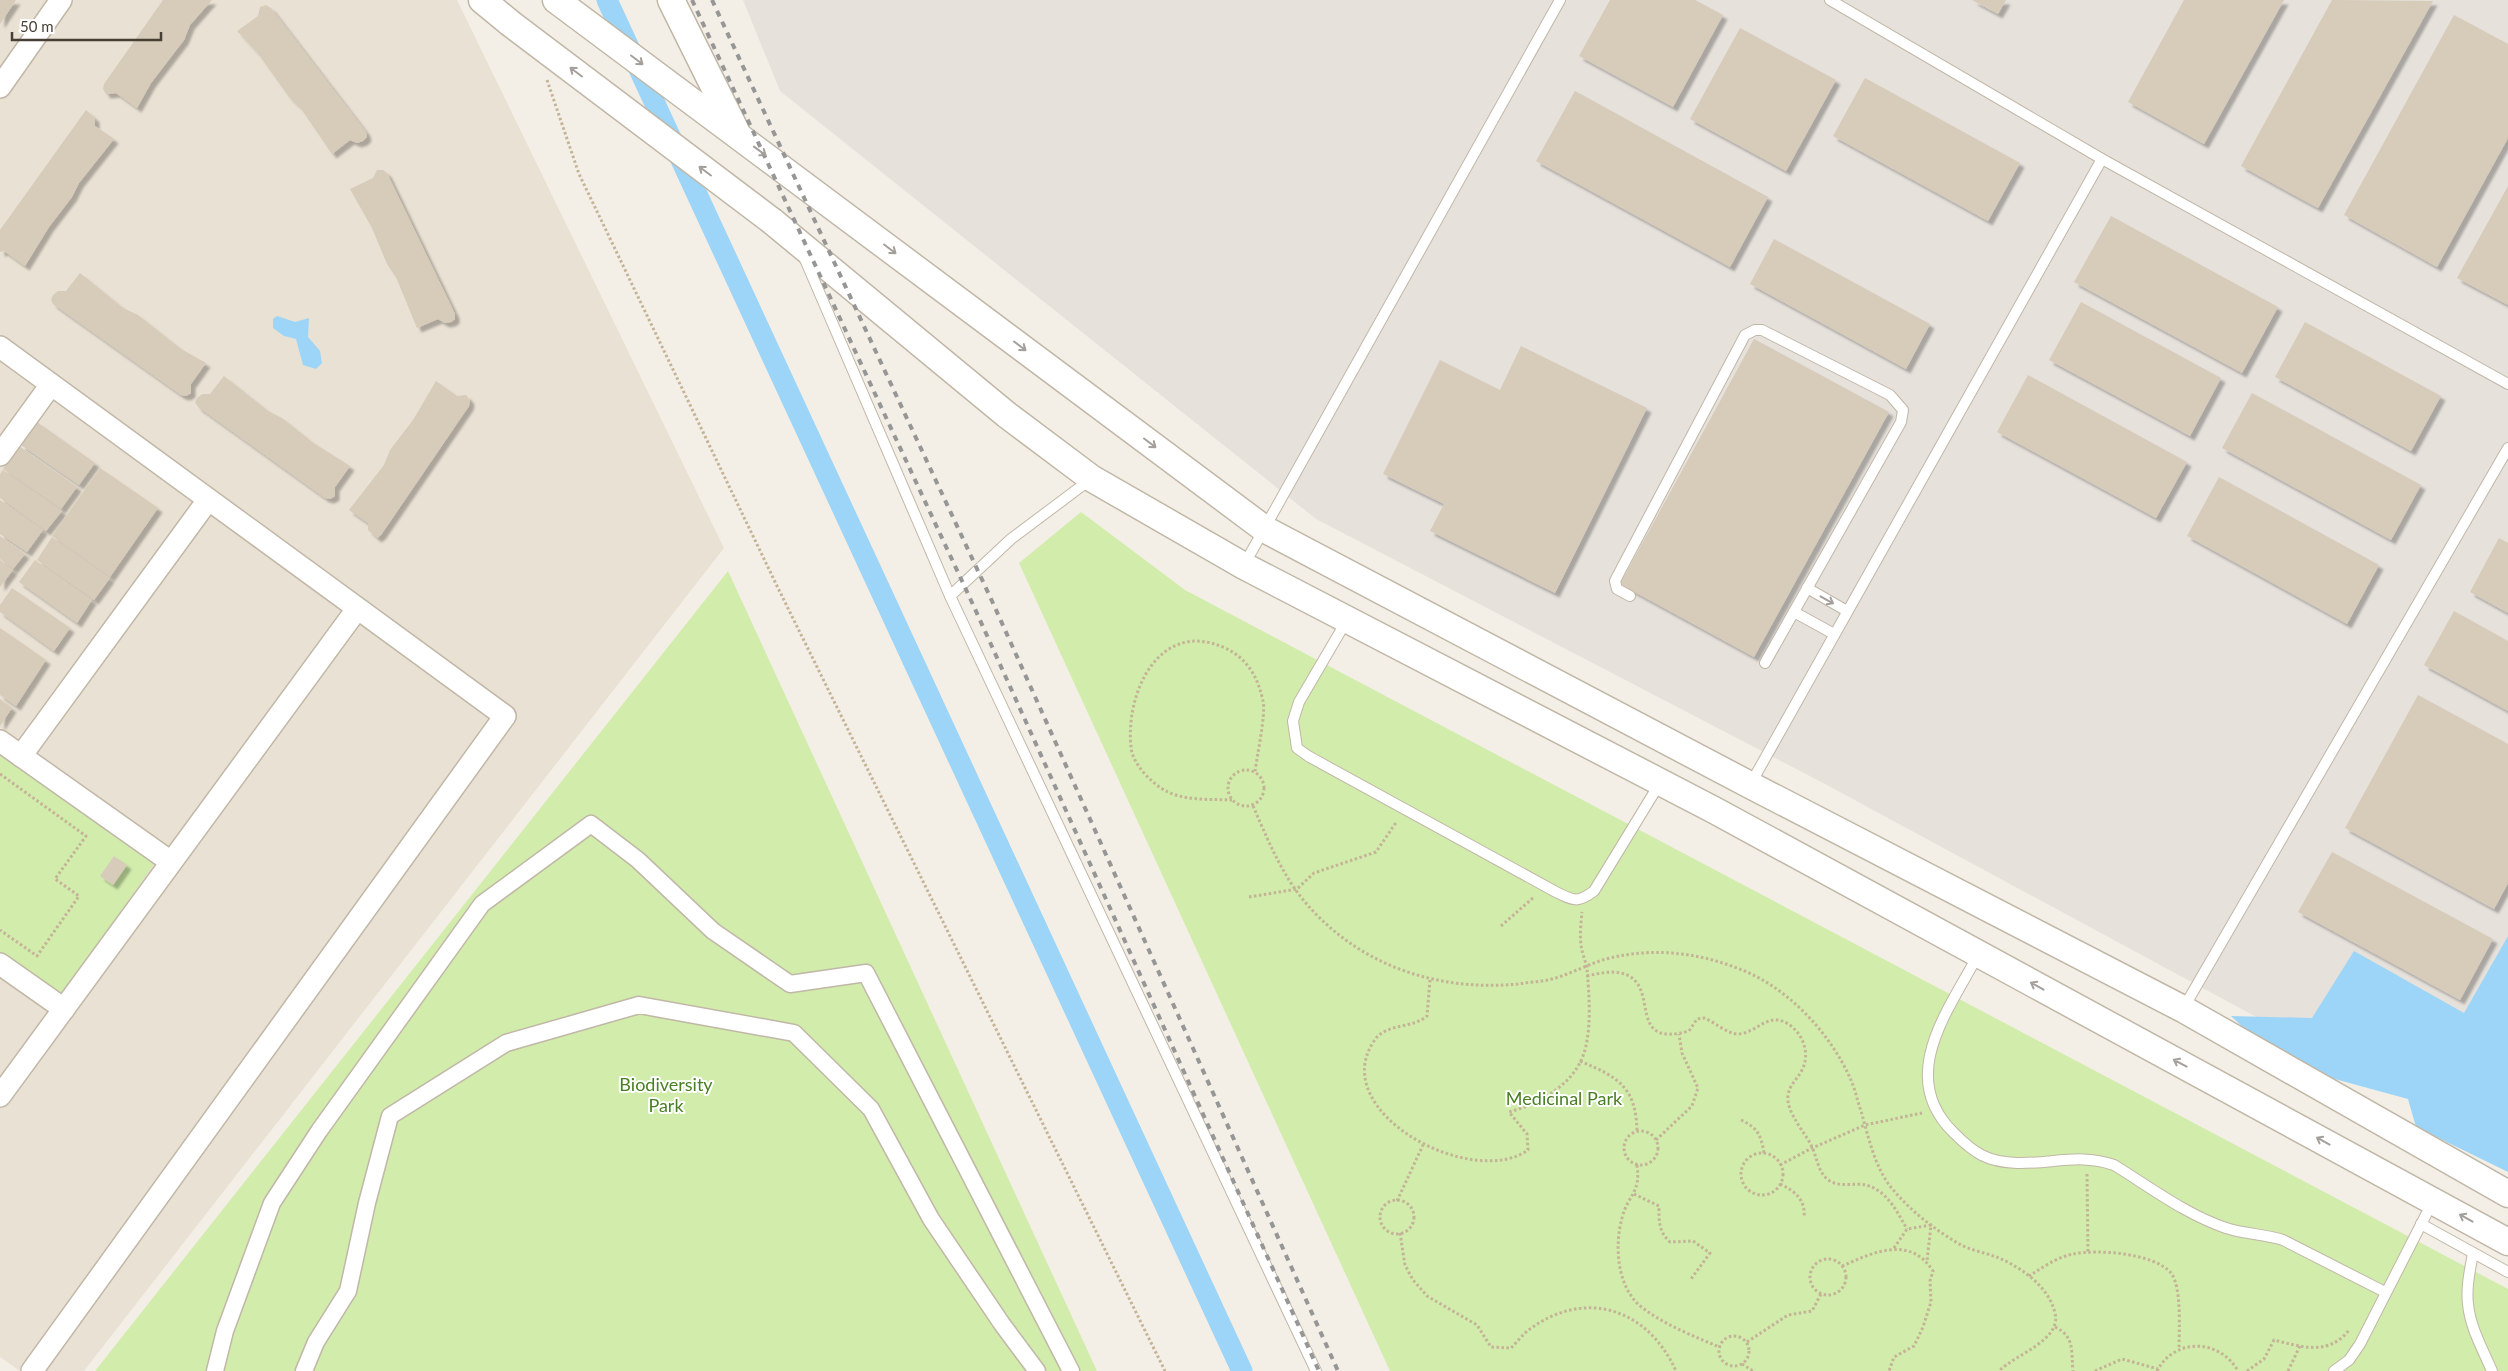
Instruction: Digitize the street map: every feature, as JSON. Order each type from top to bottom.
[{"type":"street","points":[[0,87],[61,0]]},
{"type":"street","points":[[482,0],[772,221],[1007,415],[1091,478],[1244,566],[1660,782],[2508,1242]]},
{"type":"street","points":[[556,0],[1266,530],[1750,785],[2183,1009],[2508,1194]]},
{"type":"street","points":[[671,0],[729,129]]},
{"type":"street","points":[[0,348],[505,716],[32,1371]]},
{"type":"street","points":[[0,455],[50,386]]},
{"type":"street","points":[[20,756],[208,500]]},
{"type":"street","points":[[0,1096],[357,609]]},
{"type":"street","points":[[0,741],[171,862]]},
{"type":"street","points":[[215,1371],[225,1331],[272,1203],[319,1131],[482,904],[591,824],[638,860],[713,931],[790,984],[866,973],[1072,1371]]},
{"type":"street","points":[[0,964],[64,1009]]},
{"type":"street","points":[[304,1371],[316,1342],[348,1291],[367,1203],[390,1116],[506,1043],[639,1005],[794,1033],[872,1109],[931,1219],[1002,1324],[1038,1371]]},
{"type":"lane","points":[[1244,566],[1266,530],[1560,0]]},
{"type":"lane","points":[[1830,0],[2102,158],[2508,384]]},
{"type":"lane","points":[[1750,785],[2102,158]]},
{"type":"lane","points":[[798,243],[950,596],[1316,1371]]},
{"type":"lane","points":[[1630,596],[1617,589],[1615,581],[1618,574],[1745,334],[1755,330],[1762,330],[1890,395],[1903,410],[1901,422],[1765,663]]},
{"type":"lane","points":[[2183,1009],[2508,448]]},
{"type":"lane","points":[[950,596],[1011,539],[1091,478]]},
{"type":"lane","points":[[1807,588],[1847,611]]},
{"type":"lane","points":[[1794,612],[1834,634]]},
{"type":"lane","points":[[1347,620],[1299,702],[1293,721],[1297,748],[1308,756],[1547,887],[1573,900],[1584,898],[1594,890],[1611,867],[1660,782]]},
{"type":"lane","points":[[1978,954],[1937,1030],[1926,1072],[1928,1092],[1935,1110],[1947,1127],[1972,1151],[1989,1160],[2017,1163],[2087,1158],[2099,1159],[2114,1165],[2205,1220],[2228,1229],[2266,1234],[2283,1240],[2385,1292]]},
{"type":"lane","points":[[2334,1371],[2349,1360],[2360,1344],[2433,1200]]},
{"type":"lane","points":[[2421,1224],[2508,1272]]},
{"type":"lane","points":[[2473,1253],[2468,1286],[2468,1305],[2473,1328],[2492,1371]]},
{"type":"path","points":[[545,73],[583,183],[777,586],[1165,1371]]},
{"type":"path","points":[[1232,800],[1228,788],[1232,777],[1243,770],[1255,772],[1263,781],[1265,792],[1258,803],[1253,806],[1241,806],[1232,800],[1195,798],[1169,792],[1146,778],[1130,749],[1133,708],[1140,681],[1151,664],[1166,650],[1188,641],[1212,642],[1234,652],[1250,666],[1263,702],[1255,772]]},
{"type":"path","points":[[0,774],[86,836],[55,879],[79,896],[37,956],[0,930]]},
{"type":"path","points":[[1253,806],[1270,846],[1297,889],[1319,918],[1364,951],[1394,968],[1430,980],[1460,985],[1499,986],[1551,980],[1586,966],[1635,953],[1676,952],[1744,970],[1787,998],[1807,1015],[1833,1046],[1851,1078],[1876,1161],[1889,1185],[1931,1225],[1964,1246],[1999,1258],[2029,1276],[2052,1301],[2057,1316],[2056,1327],[2046,1339],[2002,1370]]},
{"type":"path","points":[[1249,897],[1297,889],[1314,873],[1376,852],[1405,809]]},
{"type":"path","points":[[1500,926],[1547,887]]},
{"type":"path","points":[[1430,980],[1427,1016],[1412,1026],[1381,1033],[1374,1041],[1366,1056],[1364,1070],[1366,1086],[1386,1118],[1423,1144],[1466,1160],[1502,1161],[1518,1157],[1528,1150],[1527,1134],[1509,1112],[1530,1106],[1550,1095],[1573,1072],[1584,1053],[1589,1027],[1587,976],[1581,949],[1580,930],[1584,898]]},
{"type":"path","points":[[1587,976],[1609,972],[1629,976],[1638,986],[1643,997],[1646,1018],[1653,1028],[1666,1033],[1679,1034],[1690,1031],[1697,1019],[1704,1018],[1728,1032],[1738,1034],[1750,1031],[1765,1021],[1778,1020],[1790,1026],[1800,1036],[1805,1046],[1805,1060],[1802,1070],[1792,1083],[1788,1097],[1789,1106],[1812,1148],[1820,1170],[1827,1180],[1839,1184],[1866,1185],[1878,1191],[1890,1200],[1907,1229]]},
{"type":"path","points":[[1656,1140],[1692,1106],[1698,1088],[1682,1053],[1679,1034]]},
{"type":"path","points":[[1580,1061],[1602,1070],[1621,1081],[1631,1095],[1636,1111],[1637,1131]]},
{"type":"path","points":[[1780,1165],[1812,1148],[1865,1125],[1935,1110]]},
{"type":"path","points":[[1740,1120],[1752,1125],[1761,1134],[1764,1153]]},
{"type":"path","points":[[1637,1131],[1648,1132],[1656,1140],[1658,1151],[1653,1160],[1648,1164],[1637,1165],[1628,1159],[1624,1148],[1627,1138],[1637,1131]]},
{"type":"path","points":[[1397,1200],[1423,1144]]},
{"type":"path","points":[[1764,1153],[1770,1155],[1780,1165],[1782,1178],[1780,1184],[1770,1193],[1757,1195],[1750,1192],[1742,1181],[1742,1168],[1745,1162],[1756,1154],[1764,1153]]},
{"type":"path","points":[[2087,1158],[2088,1253]]},
{"type":"path","points":[[1637,1165],[1639,1179],[1634,1194],[1623,1212],[1618,1244],[1620,1266],[1628,1289],[1642,1308],[1667,1323],[1719,1348]]},
{"type":"path","points":[[1780,1184],[1792,1190],[1800,1198],[1804,1218]]},
{"type":"path","points":[[1634,1194],[1658,1206],[1660,1228],[1663,1236],[1670,1242],[1693,1241],[1710,1253],[1691,1280]]},
{"type":"path","points":[[1397,1200],[1407,1204],[1413,1213],[1409,1228],[1400,1233],[1389,1232],[1380,1219],[1386,1204],[1397,1200]]},
{"type":"path","points":[[1894,1248],[1907,1229],[1931,1225]]},
{"type":"path","points":[[1927,1261],[1931,1225]]},
{"type":"path","points":[[1400,1233],[1405,1265],[1413,1280],[1427,1296],[1477,1325],[1492,1347],[1511,1348],[1528,1330],[1550,1316],[1575,1309],[1600,1308],[1621,1314],[1642,1324],[1656,1338],[1676,1371]]},
{"type":"path","points":[[1842,1266],[1877,1251],[1894,1248],[1910,1252],[1927,1261],[1933,1271],[1930,1281],[1931,1302],[1923,1327],[1914,1346],[1894,1357],[1889,1371]]},
{"type":"path","points":[[2029,1276],[2049,1263],[2072,1254],[2128,1254],[2151,1261],[2171,1274],[2177,1291],[2179,1349]]},
{"type":"path","points":[[1826,1259],[1832,1259],[1842,1266],[1846,1276],[1843,1288],[1833,1294],[1821,1294],[1812,1286],[1810,1274],[1816,1264],[1826,1259]]},
{"type":"path","points":[[1747,1342],[1788,1315],[1812,1311],[1821,1294]]},
{"type":"path","points":[[2247,1371],[2264,1359],[2274,1340],[2300,1346],[2322,1347],[2340,1342],[2354,1324]]},
{"type":"path","points":[[2056,1327],[2066,1332],[2070,1340],[2073,1371]]},
{"type":"path","points":[[1742,1364],[1749,1356],[1747,1342],[1738,1336],[1728,1336],[1719,1348],[1720,1358],[1727,1365],[1742,1364],[1753,1371]]},
{"type":"path","points":[[2095,1371],[2122,1359],[2157,1370],[2167,1357],[2179,1349],[2194,1345],[2209,1346],[2222,1352],[2234,1363],[2238,1371]]},
{"type":"path","points":[[2288,1371],[2300,1346]]},
{"type":"shaded area","points":[[0,0],[457,0],[724,548],[84,1371],[20,1371],[0,1357]]},
{"type":"shaded area","points":[[743,0],[2508,0],[2508,1153],[1825,784],[1316,519],[780,91]]},
{"type":"green space","name":"Medicinal Park","points":[[1081,512],[1185,590],[2508,1289],[2508,1371],[1390,1371],[1019,563]]},
{"type":"green space","name":"Biodiversity Park","points":[[728,571],[1097,1371],[95,1371]]},
{"type":"green space","points":[[0,751],[156,861],[62,995],[0,952]]},
{"type":"water","points":[[277,316],[295,322],[309,318],[308,337],[320,351],[322,363],[316,369],[303,365],[296,339],[284,336],[273,328],[273,319]]},
{"type":"water","points":[[2508,936],[2508,1172],[2416,1127],[2408,1099],[2283,1065],[2231,1016],[2312,1018],[2354,951],[2464,1013]]},
{"type":"building","points":[[0,0],[16,0],[0,24]]},
{"type":"building","points":[[163,0],[212,0],[190,25],[184,40],[151,83],[137,108],[116,93],[106,94],[103,89],[104,84]]},
{"type":"building","points":[[1610,0],[1695,0],[1723,15],[1673,107],[1579,56]]},
{"type":"building","points":[[1972,0],[2006,0],[1998,14]]},
{"type":"building","points":[[2184,0],[2284,0],[2204,144],[2128,102]]},
{"type":"building","points":[[2332,0],[2433,1],[2318,208],[2241,166]]},
{"type":"building","points":[[266,5],[271,8],[366,132],[367,137],[363,141],[357,143],[350,140],[332,154],[300,107],[289,97],[257,52],[237,31],[258,16],[260,7]]},
{"type":"building","points":[[2454,15],[2508,44],[2508,138],[2437,267],[2344,215]]},
{"type":"building","points":[[1740,28],[1836,80],[1786,171],[1690,119]]},
{"type":"building","points":[[1865,78],[2020,163],[1988,221],[1833,136]]},
{"type":"building","points":[[1575,91],[1768,197],[1730,267],[1536,161]]},
{"type":"building","points":[[86,110],[95,118],[95,126],[114,139],[79,183],[72,197],[49,227],[25,266],[4,251],[0,252],[0,230]]},
{"type":"building","points":[[377,170],[383,170],[387,173],[455,314],[455,319],[451,322],[445,323],[438,319],[417,328],[396,277],[387,264],[372,228],[350,189],[373,178]]},
{"type":"building","points":[[2508,186],[2508,305],[2457,278]]},
{"type":"building","points":[[2111,216],[2278,307],[2242,373],[2074,282]]},
{"type":"building","points":[[1774,239],[1930,324],[1906,369],[1750,284]]},
{"type":"building","points":[[80,273],[123,308],[138,315],[181,349],[206,363],[191,384],[191,393],[186,396],[181,395],[53,304],[51,300],[53,295],[58,291],[66,291]]},
{"type":"building","points":[[2081,302],[2221,378],[2190,436],[2049,360]]},
{"type":"building","points":[[2305,322],[2441,396],[2411,451],[2275,377]]},
{"type":"building","points":[[1754,339],[1889,412],[1754,657],[1620,584]]},
{"type":"building","points":[[1521,346],[1647,408],[1555,593],[1430,531],[1444,504],[1383,474],[1440,360],[1500,390]]},
{"type":"building","points":[[2028,375],[2187,462],[2156,518],[1997,432]]},
{"type":"building","points":[[224,376],[268,411],[282,418],[312,442],[350,466],[335,487],[335,496],[330,499],[325,498],[198,407],[195,402],[198,397],[203,394],[210,394]]},
{"type":"building","points":[[436,381],[457,396],[466,395],[470,400],[469,406],[381,535],[377,538],[368,530],[368,523],[349,510],[384,465],[390,450],[413,420]]},
{"type":"building","points":[[2252,393],[2421,485],[2391,540],[2222,448]]},
{"type":"building","points":[[37,422],[95,463],[79,485],[21,445]]},
{"type":"building","points":[[19,446],[77,487],[61,509],[3,469]]},
{"type":"building","points":[[100,468],[158,508],[110,577],[52,536]]},
{"type":"building","points":[[3,470],[62,511],[46,531],[0,498],[0,474]]},
{"type":"building","points":[[2219,477],[2379,565],[2347,624],[2187,536]]},
{"type":"building","points":[[0,500],[43,530],[27,552],[0,534]]},
{"type":"building","points":[[0,536],[25,554],[13,569],[0,559]]},
{"type":"building","points":[[52,537],[110,578],[94,600],[37,560]]},
{"type":"building","points":[[2499,538],[2508,543],[2508,613],[2470,592]]},
{"type":"building","points":[[0,560],[13,570],[0,587]]},
{"type":"building","points":[[35,560],[92,600],[77,623],[19,582]]},
{"type":"building","points":[[12,588],[70,628],[54,651],[0,612],[0,605]]},
{"type":"building","points":[[2454,611],[2508,641],[2508,711],[2424,665]]},
{"type":"building","points":[[0,628],[46,660],[16,706],[0,695]]},
{"type":"building","points":[[2418,695],[2508,744],[2508,883],[2494,909],[2345,828]]},
{"type":"building","points":[[0,699],[12,708],[0,726]]},
{"type":"building","points":[[2332,852],[2493,939],[2460,1000],[2298,912]]},
{"type":"building","points":[[114,856],[127,865],[113,885],[100,876]]},
{"type":"waterway","points":[[607,0],[764,344],[1242,1371]]},
{"type":"railway","points":[[692,0],[975,609],[1319,1371]]},
{"type":"railway","points":[[712,0],[992,601],[1338,1371]]}]
